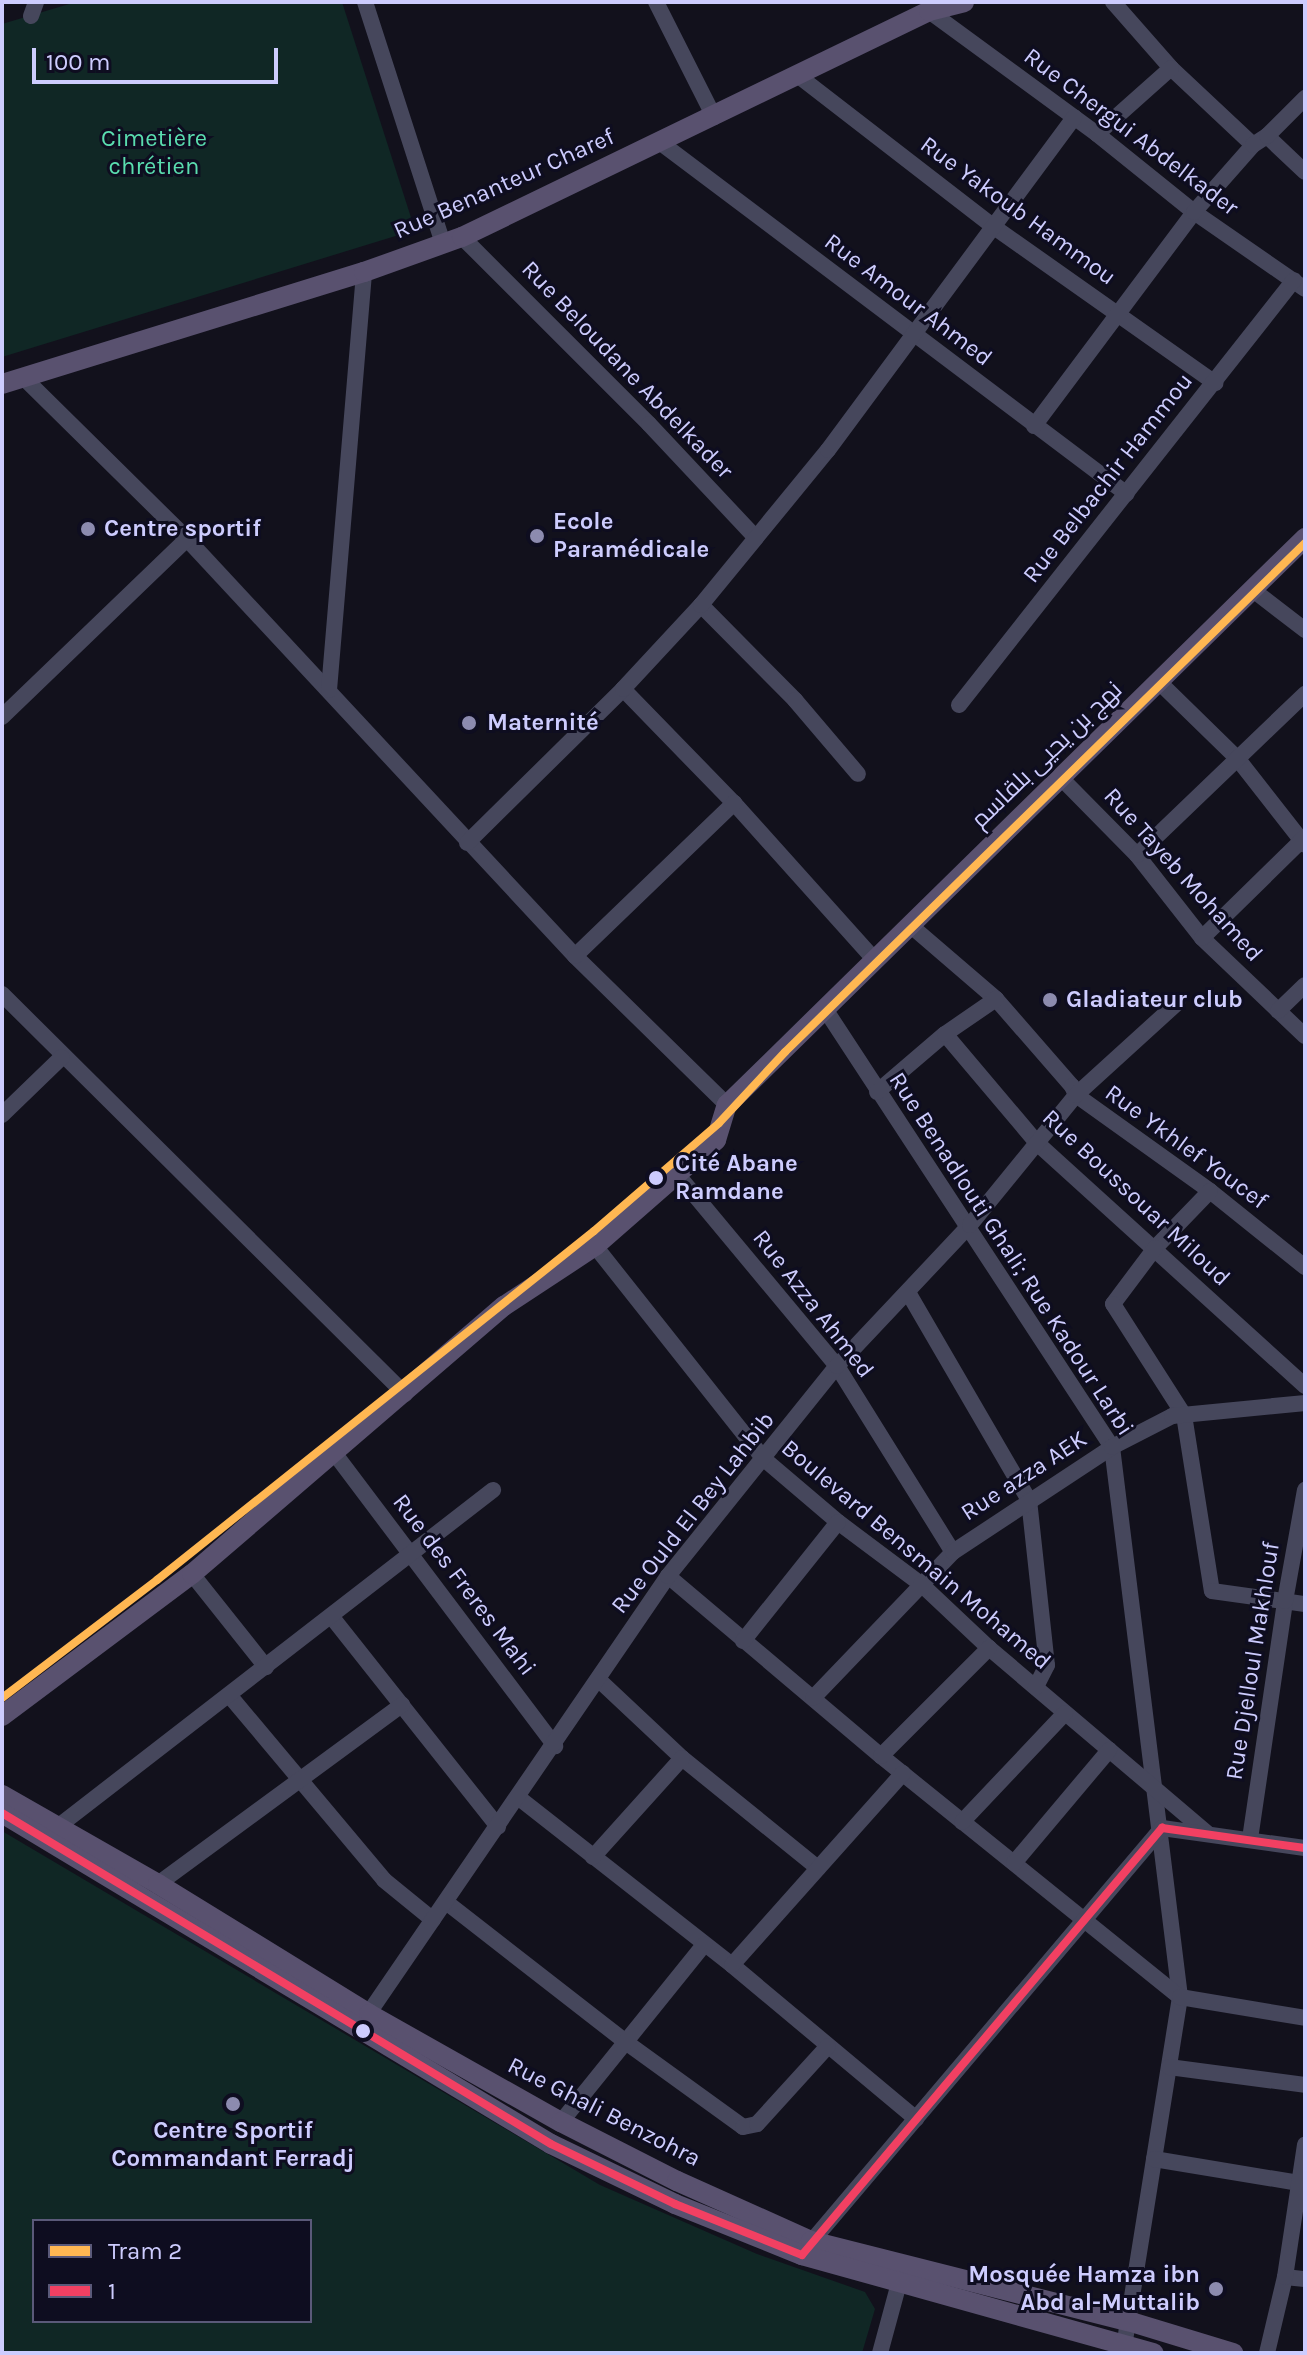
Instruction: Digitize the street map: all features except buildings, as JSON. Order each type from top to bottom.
[{"type":"main road","name":"Rue Benanteur Charef","points":[[2,384],[364,272],[453,241],[714,117],[923,7],[964,2]]},
{"type":"main road","name":"نهج بن يحيى بلقاسم","points":[[727,1105],[741,1106],[753,1099],[821,1021],[825,1009],[1305,538]]},
{"type":"main road","points":[[2,1716],[192,1574],[504,1306],[595,1246],[716,1140],[727,1105]]},
{"type":"main road","name":"Rue Ghali Benzohra","points":[[2,1795],[49,1833],[364,2021],[807,2248],[1128,2321],[1233,2353]]},
{"type":"main road","name":"Rue Ghali Benzohra","points":[[2,1813],[158,1884],[551,2144],[675,2204],[807,2248],[899,2283],[1124,2349],[1154,2353]]},
{"type":"street","name":"Rue Beloudane Abdelkader","points":[[365,2],[453,241],[649,424],[756,538]]},
{"type":"street","points":[[656,2],[714,117]]},
{"type":"street","points":[[1113,2],[1171,68],[1260,141],[1305,172]]},
{"type":"street","name":"Rue Chergui Abdelkader","points":[[923,7],[1097,134],[1194,212],[1299,284]]},
{"type":"street","points":[[1097,134],[1171,68]]},
{"type":"street","name":"Rue Yakoub Hammou","points":[[796,74],[994,227],[1215,383]]},
{"type":"street","points":[[1034,426],[1194,212],[1305,98]]},
{"type":"street","points":[[467,843],[623,689],[701,605],[828,450],[1074,117]]},
{"type":"street","name":"Rue Amour Ahmed","points":[[661,143],[1127,494]]},
{"type":"street","points":[[329,690],[364,272]]},
{"type":"street","name":"Rue Belbachir Hammou","points":[[959,705],[1215,383],[1299,284]]},
{"type":"street","points":[[24,378],[187,539],[575,956],[727,1105]]},
{"type":"street","points":[[2,717],[187,539]]},
{"type":"street","points":[[1253,590],[1305,630]]},
{"type":"street","points":[[701,605],[795,700],[858,774]]},
{"type":"street","points":[[1159,682],[1237,758],[1304,841],[1202,938]]},
{"type":"street","points":[[623,689],[734,803],[875,960]]},
{"type":"street","points":[[1137,855],[1305,694]]},
{"type":"street","name":"Rue Tayeb Mohamed","points":[[1061,778],[1137,855],[1202,938],[1305,1036]]},
{"type":"street","points":[[575,956],[734,803]]},
{"type":"street","name":"Rue Ykhlef Youcef","points":[[910,925],[996,999],[1072,1086],[1076,1095],[1210,1191],[1305,1267]]},
{"type":"street","points":[[1278,1011],[1305,985]]},
{"type":"street","points":[[2,994],[62,1057],[405,1394]]},
{"type":"street","points":[[877,1092],[945,1034],[996,999]]},
{"type":"street","name":"Rue Ould El Bey Lahbib","points":[[364,2021],[555,1746],[668,1576],[837,1366],[909,1294],[970,1225],[1076,1095],[1177,1003]]},
{"type":"street","name":"Rue Benadlouti Ghali; Rue Kadour Larbi","points":[[825,1009],[877,1092],[970,1225],[1112,1447],[1162,1828],[1180,1997],[1124,2349]]},
{"type":"street","name":"Rue Boussouar Miloud","points":[[945,1034],[1037,1143],[1305,1386]]},
{"type":"street","points":[[2,1115],[62,1057]]},
{"type":"street","name":"Rue Azza Ahmed","points":[[677,1174],[837,1366],[953,1552]]},
{"type":"street","points":[[1210,1191],[1155,1248],[1113,1304],[1184,1415],[1212,1591],[1305,1604]]},
{"type":"street","name":"Boulevard Bensmain Mohamed","points":[[595,1246],[764,1459],[838,1522],[921,1584],[989,1648],[1207,1833]]},
{"type":"street","points":[[909,1294],[1029,1500],[1047,1665],[1036,1687]]},
{"type":"street","name":"Rue azza AEK","points":[[813,1698],[953,1552],[1112,1447],[1172,1416],[1305,1403]]},
{"type":"street","name":"Rue des Freres Mahi","points":[[335,1454],[555,1746]]},
{"type":"street","points":[[49,1833],[493,1490]]},
{"type":"street","name":"Rue Djelloul Makhlouf","points":[[1250,1839],[1285,1601],[1305,1490]]},
{"type":"street","points":[[743,1641],[838,1522]]},
{"type":"street","points":[[192,1574],[266,1667]]},
{"type":"street","points":[[668,1576],[881,1756],[1180,1997],[1305,2018]]},
{"type":"street","points":[[331,1616],[498,1827]]},
{"type":"street","points":[[881,1756],[989,1648]]},
{"type":"street","points":[[599,1680],[682,1758],[818,1868]]},
{"type":"street","points":[[229,1695],[384,1880],[433,1920]]},
{"type":"street","points":[[158,1884],[402,1705]]},
{"type":"street","points":[[962,1822],[1065,1713]]},
{"type":"street","points":[[1014,1863],[1109,1750]]},
{"type":"street","points":[[593,1857],[682,1758]]},
{"type":"street","points":[[732,1965],[903,1773]]},
{"type":"street","points":[[519,1798],[732,1965],[916,2119]]},
{"type":"street","points":[[807,2248],[1162,1828],[1305,1848]]},
{"type":"street","points":[[446,1902],[627,2043],[743,2127],[750,2128],[828,2046]]},
{"type":"street","points":[[561,2122],[704,1945]]},
{"type":"street","points":[[1169,2067],[1305,2085]]},
{"type":"street","points":[[1267,2353],[1285,2277],[1304,2153]]},
{"type":"street","points":[[1154,2159],[1299,2183]]},
{"type":"street","points":[[1285,2277],[1305,2279]]},
{"type":"street","points":[[880,2353],[899,2283]]},
{"type":"green space","name":"Cimetière chrétien","points":[[76,2],[342,2],[415,230],[2,357],[2,24]]},
{"type":"green space","name":"Centre Sportif Commandant Ferradj","points":[[2,1831],[600,2185],[757,2254],[865,2292],[875,2309],[862,2353],[2,2353]]},
{"type":"tram line","name":"2","points":[[2,1698],[157,1580],[594,1231],[719,1123],[785,1052],[1305,543]]},
{"type":"transit line","name":"1","points":[[2,1813],[551,2144],[675,2204],[802,2255],[1162,1828],[1305,1848]]},
{"type":"place","name":"Centre sportif","points":[[88,529]]},
{"type":"place","name":"Ecole Paramédicale","points":[[537,536]]},
{"type":"place","name":"Maternité","points":[[469,723]]},
{"type":"place","name":"Gladiateur club","points":[[1050,1000]]},
{"type":"place","name":"Cité Abane Ramdane","points":[[656,1178]]},
{"type":"place","name":"Centre Sportif Commandant Ferradj","points":[[233,2104]]},
{"type":"place","name":"Mosquée Hamza ibn Abd al-Muttalib","points":[[1216,2289]]}]
